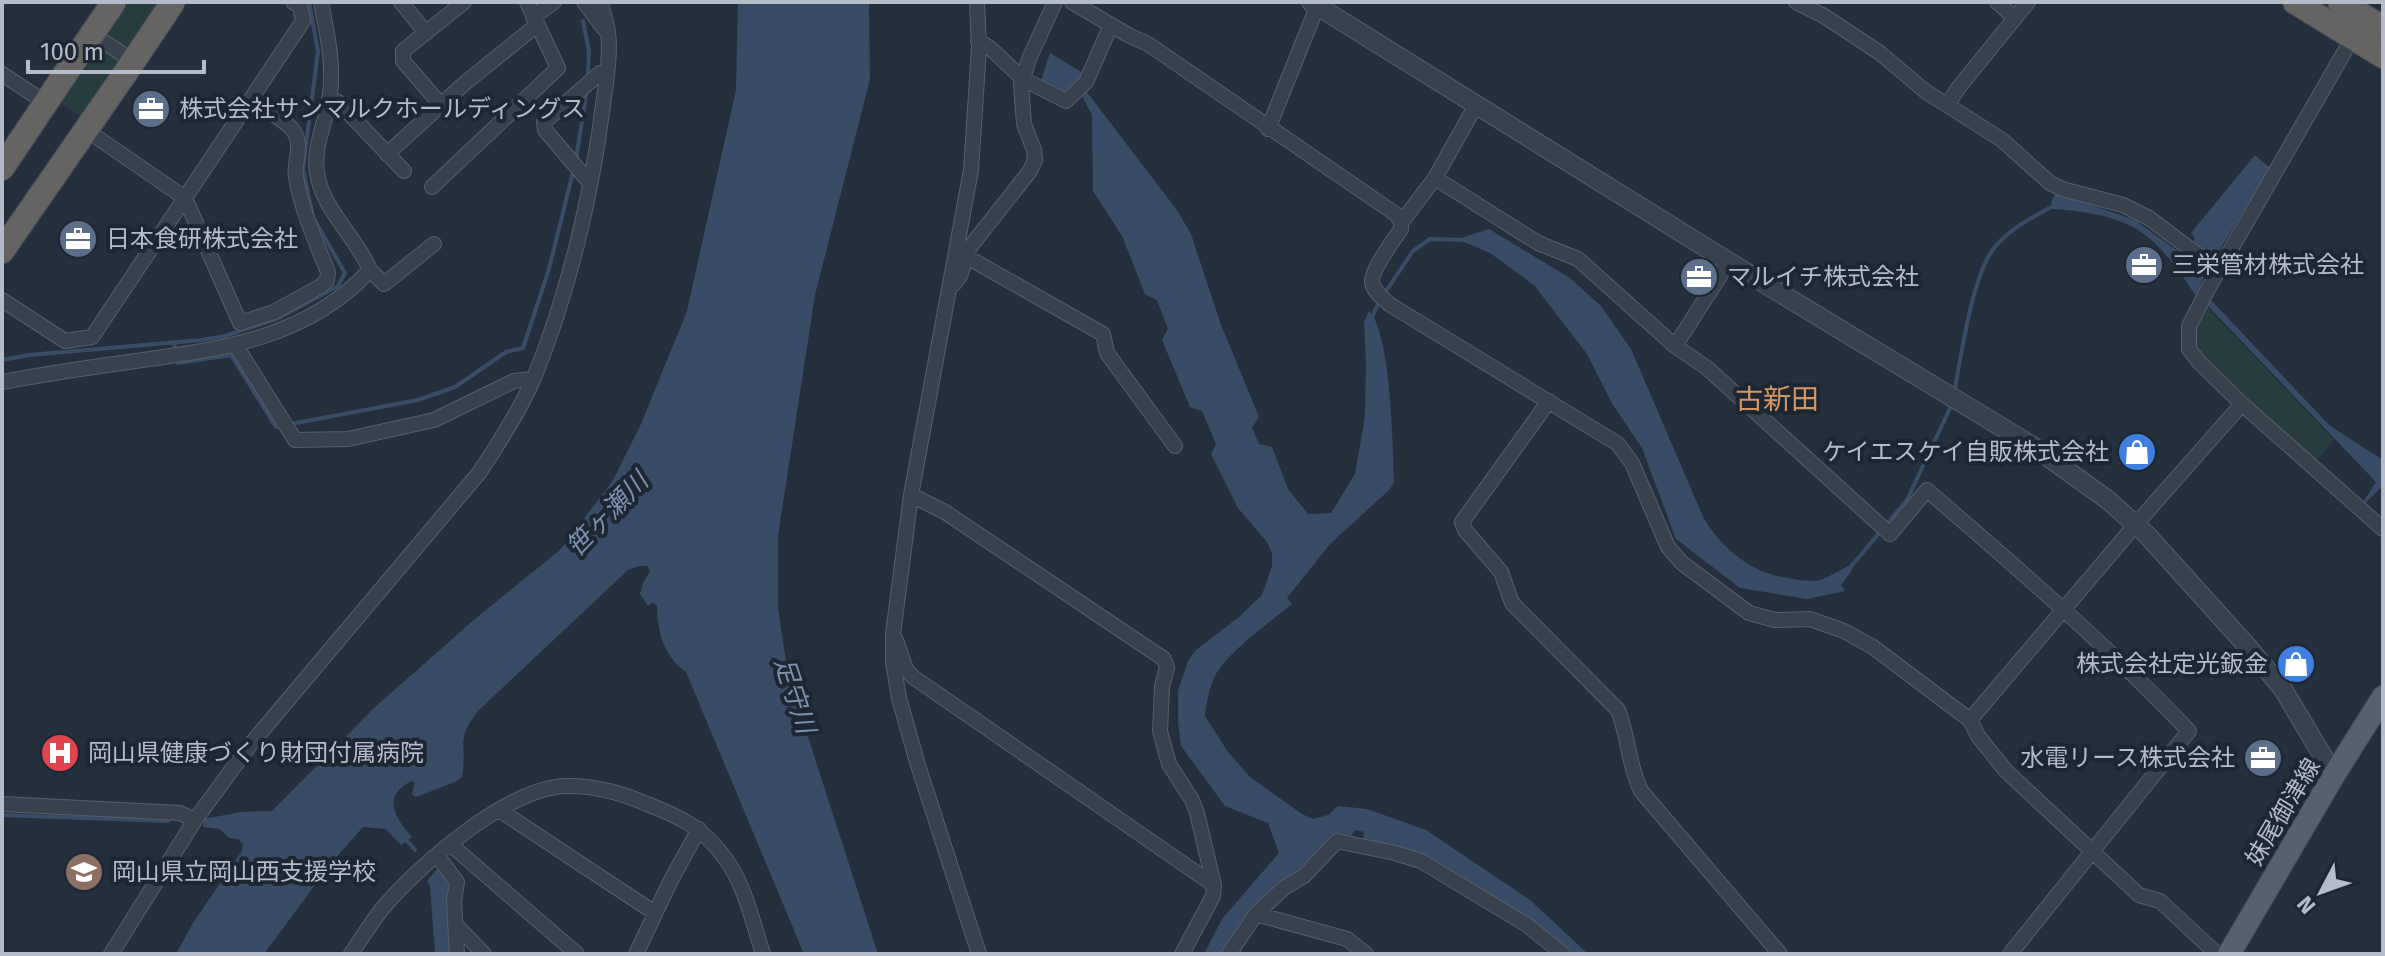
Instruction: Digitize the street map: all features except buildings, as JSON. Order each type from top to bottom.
[{"type":"highway","points":[[2,168],[84,38],[114,2]]},
{"type":"highway","points":[[5,248],[133,70],[173,2]]},
{"type":"highway","points":[[2295,2],[2383,56]]},
{"type":"highway","points":[[2340,2],[2383,28]]},
{"type":"main road","name":"妹尾御津線","points":[[2229,954],[2383,697]]},
{"type":"street","points":[[2,151],[37,97],[84,38],[102,2]]},
{"type":"street","points":[[5,248],[35,224],[95,136],[133,70],[183,2]]},
{"type":"street","points":[[2,300],[65,341],[92,337],[303,21],[300,6],[293,2]]},
{"type":"street","points":[[321,2],[332,65],[330,98],[316,150],[322,192],[370,270],[384,284],[434,244]]},
{"type":"street","points":[[401,2],[426,33]]},
{"type":"street","points":[[441,105],[403,61],[403,51],[464,2]]},
{"type":"street","points":[[432,187],[558,68],[527,2]]},
{"type":"street","points":[[387,154],[554,2]]},
{"type":"street","points":[[584,2],[608,34]]},
{"type":"street","points":[[111,954],[195,820],[250,745],[479,473],[509,428],[533,379],[583,219],[607,72],[608,34],[601,2]]},
{"type":"street","points":[[977,2],[976,117],[971,170],[911,495],[893,634],[893,662],[899,698],[917,762],[979,954]]},
{"type":"street","points":[[949,285],[960,276],[970,247],[1030,171],[1035,160],[1021,110],[1023,79],[1055,2]]},
{"type":"street","points":[[1072,2],[1148,44],[1397,215],[1401,229],[1373,275],[1372,284],[1389,304],[1618,444],[1632,463],[1668,547],[1694,572],[1749,613],[1775,620],[1810,619],[1844,631],[1873,647],[1970,720],[1978,736],[2006,771],[2139,895],[2160,901],[2217,954]]},
{"type":"street","points":[[1796,2],[1824,16],[1880,53],[1925,91],[2002,140],[2050,183],[2123,205],[2149,218],[2218,270]]},
{"type":"street","points":[[1997,2],[2015,18]]},
{"type":"street","points":[[1947,105],[2028,2]]},
{"type":"street","points":[[1268,129],[1316,3],[2071,472],[2136,524],[2248,647],[2283,689],[2334,775]]},
{"type":"street","points":[[978,37],[1023,79],[1066,101],[1079,89],[1111,25]]},
{"type":"street","points":[[84,38],[133,70]]},
{"type":"street","points":[[2345,51],[2208,289],[2189,326],[2189,349],[2242,404],[2383,529]]},
{"type":"street","points":[[590,183],[545,130],[544,122],[600,73],[607,72]]},
{"type":"street","points":[[2,74],[37,97]]},
{"type":"street","points":[[330,98],[338,102],[404,171]]},
{"type":"street","points":[[95,136],[185,198],[240,323],[274,312],[327,280],[328,272],[306,220],[295,173],[299,147],[297,138],[291,128],[251,100]]},
{"type":"street","points":[[1401,223],[1435,178],[1476,105]]},
{"type":"street","points":[[1435,178],[1538,243],[1578,259],[1675,346],[1707,368],[1890,534],[1927,490],[2064,608],[2141,680],[2189,731],[2010,954]]},
{"type":"street","points":[[967,257],[1103,334],[1107,353],[1175,446]]},
{"type":"street","points":[[1675,346],[1729,262]]},
{"type":"street","points":[[2,382],[236,346],[302,321],[339,299],[370,270]]},
{"type":"street","points":[[236,346],[295,440],[348,439],[434,420],[514,381],[533,379]]},
{"type":"street","points":[[1549,401],[1462,522],[1465,530],[1501,572],[1512,603],[1618,710],[1625,728],[1632,773],[1641,791],[1780,954]]},
{"type":"street","points":[[1970,720],[2242,404]]},
{"type":"street","points":[[911,495],[945,512],[1164,659],[1167,667],[1160,697],[1160,731],[1169,764],[1197,813],[1214,885],[1213,896],[1182,954]]},
{"type":"street","points":[[893,634],[906,669],[913,677],[1214,885]]},
{"type":"street","points":[[351,954],[382,909],[450,844],[499,810],[563,786],[610,791],[636,799],[680,817],[699,829],[727,860],[763,954]]},
{"type":"street","points":[[2,804],[180,813],[195,820]]},
{"type":"street","points":[[499,810],[655,913]]},
{"type":"street","points":[[636,954],[699,829]]},
{"type":"street","points":[[1229,954],[1256,914],[1284,888],[1304,876],[1337,841],[1421,861],[1527,925],[1563,954]]},
{"type":"street","points":[[450,844],[577,954]]},
{"type":"street","points":[[437,855],[457,882],[454,901],[457,954]]},
{"type":"street","points":[[1256,914],[1347,939],[1366,954]]},
{"type":"street","points":[[455,924],[484,954]]},
{"type":"green space","points":[[124,2],[163,2],[130,51],[103,34]]},
{"type":"green space","points":[[96,44],[122,62],[85,120],[58,100]]},
{"type":"green space","points":[[2206,306],[2334,440],[2315,462],[2199,354],[2197,330]]},
{"type":"water","name":"笹ヶ瀬川","points":[[738,2],[869,2],[870,79],[815,295],[778,536],[778,608],[788,675],[878,954],[804,954],[686,672],[672,659],[663,643],[657,606],[653,602],[648,606],[640,594],[650,571],[648,566],[639,566],[628,570],[479,710],[464,736],[462,777],[416,797],[412,794],[415,782],[411,781],[396,794],[396,815],[412,837],[401,845],[386,829],[363,827],[332,862],[264,954],[176,954],[193,923],[242,851],[243,844],[238,839],[229,838],[220,829],[203,827],[204,819],[241,812],[272,811],[374,708],[476,618],[560,550],[612,482],[641,424],[687,311],[736,90]]},
{"type":"water","points":[[1050,53],[1083,73],[1078,84],[1066,95],[1040,83]]},
{"type":"water","points":[[1086,91],[1177,210],[1191,234],[1221,325],[1259,417],[1252,428],[1259,444],[1272,447],[1288,489],[1308,514],[1331,513],[1355,474],[1365,416],[1364,322],[1369,311],[1382,342],[1389,392],[1394,483],[1330,544],[1287,598],[1292,604],[1245,642],[1220,668],[1211,685],[1205,716],[1228,752],[1250,777],[1302,814],[1313,819],[1328,815],[1338,806],[1367,809],[1426,830],[1530,900],[1588,954],[1571,954],[1514,913],[1363,840],[1364,832],[1355,830],[1351,836],[1331,835],[1303,870],[1277,884],[1250,912],[1221,954],[1204,954],[1222,919],[1279,853],[1268,823],[1225,806],[1181,746],[1178,691],[1188,661],[1196,650],[1262,595],[1272,566],[1272,553],[1267,542],[1238,508],[1211,454],[1216,444],[1202,411],[1190,407],[1162,340],[1168,329],[1157,300],[1145,294],[1122,236],[1093,191],[1092,115],[1081,94]]},
{"type":"water","points":[[2255,155],[2270,168],[2205,274],[2196,296],[2168,258],[2133,227],[2104,216],[2053,209],[2051,202],[2057,190],[2135,220],[2186,257],[2195,238],[2191,233]]},
{"type":"water","points":[[1489,229],[1570,278],[1601,306],[1631,349],[1704,519],[1720,541],[1750,565],[1788,578],[1820,580],[1848,566],[1852,570],[1841,585],[1845,591],[1807,599],[1740,588],[1676,539],[1642,448],[1613,405],[1587,354],[1534,285],[1490,253],[1464,242],[1464,237]]},
{"type":"water","points":[[2210,299],[2330,426],[2383,460],[2383,486],[2363,505],[2376,482],[2207,305]]},
{"type":"water","points":[[437,869],[444,869],[453,881],[451,954],[435,954],[430,886],[427,881]]},
{"type":"waterway","points":[[2,360],[225,336],[279,318],[338,286],[345,273],[313,217],[303,169],[318,51],[309,2]]},
{"type":"waterway","points":[[583,21],[589,51],[588,76]]},
{"type":"waterway","points":[[576,159],[587,89]]},
{"type":"waterway","points":[[291,424],[418,400],[455,387],[506,352],[523,348],[549,269],[573,172]]},
{"type":"waterway","points":[[1954,394],[1963,341],[1983,267],[1996,246],[2011,232],[2055,205]]},
{"type":"waterway","points":[[1384,294],[1413,251],[1430,239],[1467,240]]},
{"type":"waterway","points":[[1371,319],[1379,302]]},
{"type":"waterway","points":[[174,343],[178,363],[231,355],[276,427],[282,426]]},
{"type":"waterway","points":[[1848,570],[1907,500],[1953,402]]},
{"type":"waterway","points":[[2,815],[168,821]]},
{"type":"waterway","points":[[404,837],[415,850]]},
{"type":"place","name":"株式会社サンマルクホールディングス","points":[[151,109]]},
{"type":"place","name":"日本食研株式会社","points":[[78,239]]},
{"type":"place","name":"三栄管材株式会社","points":[[2144,265]]},
{"type":"place","name":"マルイチ株式会社","points":[[1699,277]]},
{"type":"place","name":"ケイエスケイ自販株式会社","points":[[2137,452]]},
{"type":"place","name":"株式会社定光鈑金","points":[[2296,664]]},
{"type":"place","name":"岡山県健康づくり財団付属病院","points":[[60,753]]},
{"type":"place","name":"水電リース株式会社","points":[[2263,758]]},
{"type":"place","name":"岡山県立岡山西支援学校","points":[[84,872]]},
{"type":"district","name":"古新田","points":[[1777,399]]},
{"type":"water label","name":"足守川","points":[[795,695]]}]
